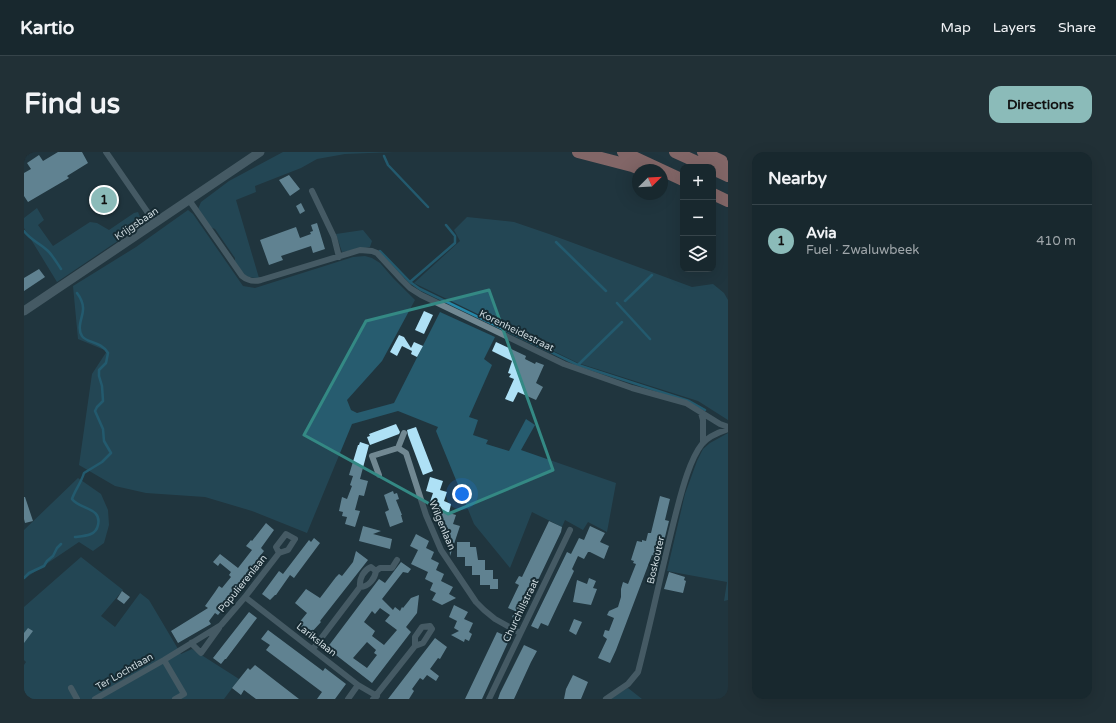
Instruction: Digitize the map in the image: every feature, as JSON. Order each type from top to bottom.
[{"type":"highway","points":[[578,152],[632,166]]},
{"type":"highway","points":[[623,152],[680,178]]},
{"type":"highway","points":[[675,152],[701,164]]},
{"type":"highway","points":[[703,152],[728,164]]},
{"type":"highway","points":[[716,170],[728,176]]},
{"type":"highway","points":[[668,178],[680,178]]},
{"type":"highway","points":[[716,195],[728,201]]},
{"type":"main road","name":"Krijgsbaan","points":[[24,311],[260,152]]},
{"type":"street","points":[[106,152],[155,223]]},
{"type":"street","points":[[312,191],[334,237],[339,257]]},
{"type":"street","name":"Korenheidestraat","points":[[189,200],[242,276],[248,280],[261,280],[360,250],[372,251],[378,253],[410,288],[422,295],[564,364],[632,388],[686,403],[728,428]]},
{"type":"street","points":[[701,413],[703,420],[703,443]]},
{"type":"street","name":"Boskouter","points":[[606,699],[628,684],[638,672],[682,493],[690,468],[703,443],[728,428]]},
{"type":"street","points":[[379,474],[372,456],[398,448],[404,433]]},
{"type":"street","name":"Wilgenlaan","points":[[398,448],[406,454],[426,515],[441,550],[462,582],[476,602],[494,619],[520,633]]},
{"type":"street","name":"Churchillstraat","points":[[489,699],[570,530]]},
{"type":"street","name":"Populierenlaan","points":[[191,643],[202,653],[221,625],[245,598],[279,553]]},
{"type":"street","points":[[360,586],[364,587],[369,583],[375,576],[376,571],[380,568],[392,568],[397,560]]},
{"type":"street","points":[[313,649],[360,586],[359,581],[361,577],[371,567],[376,571]]},
{"type":"street","name":"Larikslaan","points":[[245,598],[375,697]]},
{"type":"street","name":"Populierenlaan","points":[[175,652],[221,625]]},
{"type":"street","points":[[375,697],[415,646]]},
{"type":"street","name":"Ter Lochtlaan","points":[[95,699],[164,660],[175,652]]},
{"type":"street","name":"Ter Lochtlaan","points":[[164,660],[184,694],[190,699]]},
{"type":"street","points":[[348,699],[358,685]]},
{"type":"street","points":[[70,688],[77,699]]},
{"type":"street","points":[[175,699],[184,694]]},
{"type":"highlighted area","points":[[489,290],[553,470],[448,514],[304,435],[366,321]]},
{"type":"shaded area","points":[[283,152],[394,152],[345,154],[317,159],[301,168],[255,186],[256,192],[236,200],[259,278],[250,277],[240,270],[235,262],[235,258],[215,229],[210,227],[198,209],[201,202],[229,181]]},
{"type":"shaded area","points":[[37,208],[44,220],[38,225],[53,246],[90,222],[97,223],[109,230],[134,213],[138,212],[140,217],[140,226],[57,282],[24,228],[24,218]]},
{"type":"shaded area","points":[[188,210],[193,214],[243,286],[255,288],[353,257],[365,256],[380,263],[415,300],[382,361],[347,400],[351,410],[357,413],[394,403],[440,312],[495,337],[484,359],[492,365],[469,417],[478,420],[473,435],[488,440],[486,444],[509,451],[526,419],[535,425],[521,450],[616,483],[607,532],[588,522],[583,530],[565,520],[562,527],[532,512],[510,568],[474,524],[436,431],[438,427],[398,411],[352,424],[307,533],[252,511],[205,497],[146,493],[115,486],[79,465],[92,374],[107,351],[78,339],[73,286],[136,247]]},
{"type":"shaded area","points":[[467,217],[514,222],[692,287],[713,284],[724,293],[728,300],[728,420],[698,401],[578,363],[414,283],[460,241],[454,230]]},
{"type":"shaded area","points":[[363,230],[372,241],[370,247],[342,252],[336,234]]},
{"type":"shaded area","points":[[728,433],[728,600],[724,601],[727,582],[667,571],[685,494],[697,461],[703,449],[710,443]]},
{"type":"shaded area","points":[[78,478],[101,494],[108,510],[109,525],[104,543],[93,551],[79,542],[24,579],[24,530]]},
{"type":"shaded area","points":[[81,557],[123,590],[101,616],[115,627],[140,593],[149,600],[181,654],[192,649],[239,679],[224,699],[24,699],[24,665],[26,662],[24,660],[24,607]]},
{"type":"shaded area","points":[[628,688],[642,699],[610,699],[626,689]]},
{"type":"building","points":[[58,152],[82,152],[88,163],[67,176],[69,178],[28,202],[24,196],[24,173],[31,169],[27,163],[39,155],[43,161]]},
{"type":"building","points":[[289,175],[300,189],[290,196],[279,180]]},
{"type":"building","points":[[301,203],[305,211],[300,214],[296,206]]},
{"type":"building","points":[[317,223],[325,249],[313,253],[311,246],[281,256],[283,260],[269,265],[260,240],[296,227],[300,238],[311,234],[310,232],[313,231],[311,225]]},
{"type":"building","points":[[39,269],[45,277],[24,291],[24,278]]},
{"type":"building","points":[[424,311],[433,315],[424,334],[415,330]]},
{"type":"building","points":[[399,335],[404,337],[411,348],[414,342],[423,346],[417,357],[411,354],[412,351],[402,346],[397,356],[390,352]]},
{"type":"building","points":[[496,342],[526,356],[525,359],[535,364],[536,362],[544,365],[536,383],[543,387],[536,400],[518,392],[513,402],[505,399],[514,379],[509,377],[511,374],[508,373],[512,361],[492,351]]},
{"type":"building","points":[[396,424],[400,432],[399,434],[370,445],[367,437],[370,436],[369,434]]},
{"type":"building","points":[[416,427],[433,471],[423,475],[407,430]]},
{"type":"building","points":[[360,442],[369,445],[360,479],[368,481],[364,496],[359,495],[355,510],[360,511],[355,527],[345,524],[347,517],[342,516],[343,512],[339,511],[342,497],[347,499],[352,486],[350,485],[353,476],[349,475]]},
{"type":"building","points":[[430,477],[443,481],[440,490],[447,492],[444,501],[451,504],[449,513],[456,515],[453,524],[460,526],[450,556],[449,533],[447,532],[448,528],[439,525],[442,516],[435,514],[438,505],[430,502],[433,493],[426,491]]},
{"type":"building","points":[[393,491],[394,494],[397,493],[399,499],[396,500],[403,522],[390,527],[385,512],[389,510],[384,495]]},
{"type":"building","points":[[660,496],[670,499],[665,520],[669,521],[660,557],[652,555],[610,663],[598,658],[607,639],[603,636],[605,630],[609,631],[614,618],[607,615],[609,611],[618,607],[623,582],[628,584],[636,564],[631,560],[637,541],[646,541],[648,533],[651,533]]},
{"type":"building","points":[[24,497],[33,521],[25,523],[24,519]]},
{"type":"building","points":[[549,521],[562,527],[561,532],[519,620],[512,617],[515,611],[508,608],[519,585],[515,583],[519,576],[522,577]]},
{"type":"building","points":[[266,523],[274,530],[261,548],[264,551],[237,587],[239,589],[218,615],[215,613],[209,621],[211,624],[178,643],[171,631],[208,608],[205,606],[219,586],[222,588],[231,577],[229,575],[231,572],[220,563],[218,566],[213,562],[220,554],[238,568],[252,550],[246,546],[251,540],[252,541]]},
{"type":"building","points":[[363,526],[381,531],[373,534],[392,539],[390,549],[359,541]]},
{"type":"building","points":[[590,526],[605,533],[600,542],[609,546],[604,559],[590,552],[588,552],[584,559],[578,556],[572,569],[574,571],[548,626],[541,623],[538,629],[531,626],[567,552],[571,554],[579,538],[584,540]]},
{"type":"building","points":[[416,534],[429,541],[426,548],[434,552],[431,559],[439,563],[436,570],[444,574],[441,581],[453,587],[449,594],[456,598],[442,605],[432,600],[436,593],[430,590],[433,583],[425,579],[428,572],[411,564],[418,550],[410,546]]},
{"type":"building","points":[[314,538],[320,543],[294,578],[290,575],[276,595],[270,600],[262,594],[279,571],[283,574],[309,540],[311,542]]},
{"type":"building","points":[[457,542],[470,542],[470,547],[476,547],[478,560],[485,560],[485,570],[493,570],[493,579],[498,579],[498,589],[490,589],[490,585],[480,585],[480,575],[472,575],[472,566],[465,566],[465,557],[457,557]]},
{"type":"building","points":[[356,551],[368,560],[320,621],[321,622],[310,634],[298,624],[307,613],[295,603],[306,589],[320,598],[336,577],[339,574],[342,576],[353,562]]},
{"type":"building","points":[[401,562],[411,569],[408,573],[403,572],[382,599],[393,610],[395,607],[400,611],[411,598],[419,595],[417,613],[406,627],[411,632],[372,683],[327,648],[379,579],[385,583]],"holes":[[[380,608],[390,615],[385,621],[397,630],[384,645],[372,636],[375,631],[364,622],[372,611],[375,614]],[[367,642],[376,650],[374,653],[377,655],[367,668],[353,658]]]},
{"type":"building","points":[[669,572],[685,577],[684,580],[686,581],[683,593],[664,589]]},
{"type":"building","points":[[589,578],[596,581],[593,588],[597,589],[591,605],[573,602],[577,580],[587,584]]},
{"type":"building","points":[[122,591],[130,597],[124,604],[117,599]]},
{"type":"building","points":[[454,605],[468,612],[464,619],[473,623],[469,632],[472,634],[469,641],[465,639],[464,642],[451,635],[459,631],[454,628],[457,621],[449,617]]},
{"type":"building","points":[[249,612],[257,618],[221,664],[213,658]]},
{"type":"building","points":[[574,619],[582,622],[576,635],[569,631]]},
{"type":"building","points":[[28,628],[33,631],[24,643],[24,633]]},
{"type":"building","points":[[268,630],[323,671],[325,668],[346,684],[335,699],[317,699],[322,692],[266,650],[270,645],[261,639]]},
{"type":"building","points":[[497,632],[510,638],[482,699],[465,699]]},
{"type":"building","points":[[435,638],[447,647],[440,659],[438,658],[430,669],[439,676],[436,681],[427,675],[423,680],[420,678],[412,689],[414,691],[409,699],[388,699]]},
{"type":"building","points":[[524,645],[537,651],[514,699],[498,699],[500,693]]},
{"type":"building","points":[[255,665],[299,699],[256,699],[244,690],[241,695],[232,688],[248,668],[250,670]]},
{"type":"building","points":[[573,675],[588,682],[581,699],[564,699],[566,689]]},
{"type":"waterway","points":[[384,156],[388,165],[428,207]]},
{"type":"waterway","points":[[410,282],[455,243],[455,236],[446,225]]},
{"type":"waterway","points":[[24,231],[29,237],[48,251],[61,269]]},
{"type":"waterway","points":[[556,242],[606,291]]},
{"type":"waterway","points":[[380,251],[410,282],[420,289],[578,365],[689,401],[705,410]]},
{"type":"waterway","points":[[625,301],[652,275]]},
{"type":"waterway","points":[[75,537],[89,535],[95,531],[97,529],[98,519],[97,515],[90,509],[76,503],[72,499],[73,496],[84,473],[102,462],[111,453],[104,441],[103,429],[95,411],[103,401],[99,370],[106,363],[108,353],[102,346],[87,340],[82,336],[80,332],[80,325],[83,306],[77,293]]},
{"type":"waterway","points":[[617,303],[650,339]]},
{"type":"waterway","points":[[578,365],[622,322]]},
{"type":"waterway","points":[[24,578],[29,573],[44,566],[61,544]]},
{"type":"place","name":"Avia","points":[[104,200]]}]
